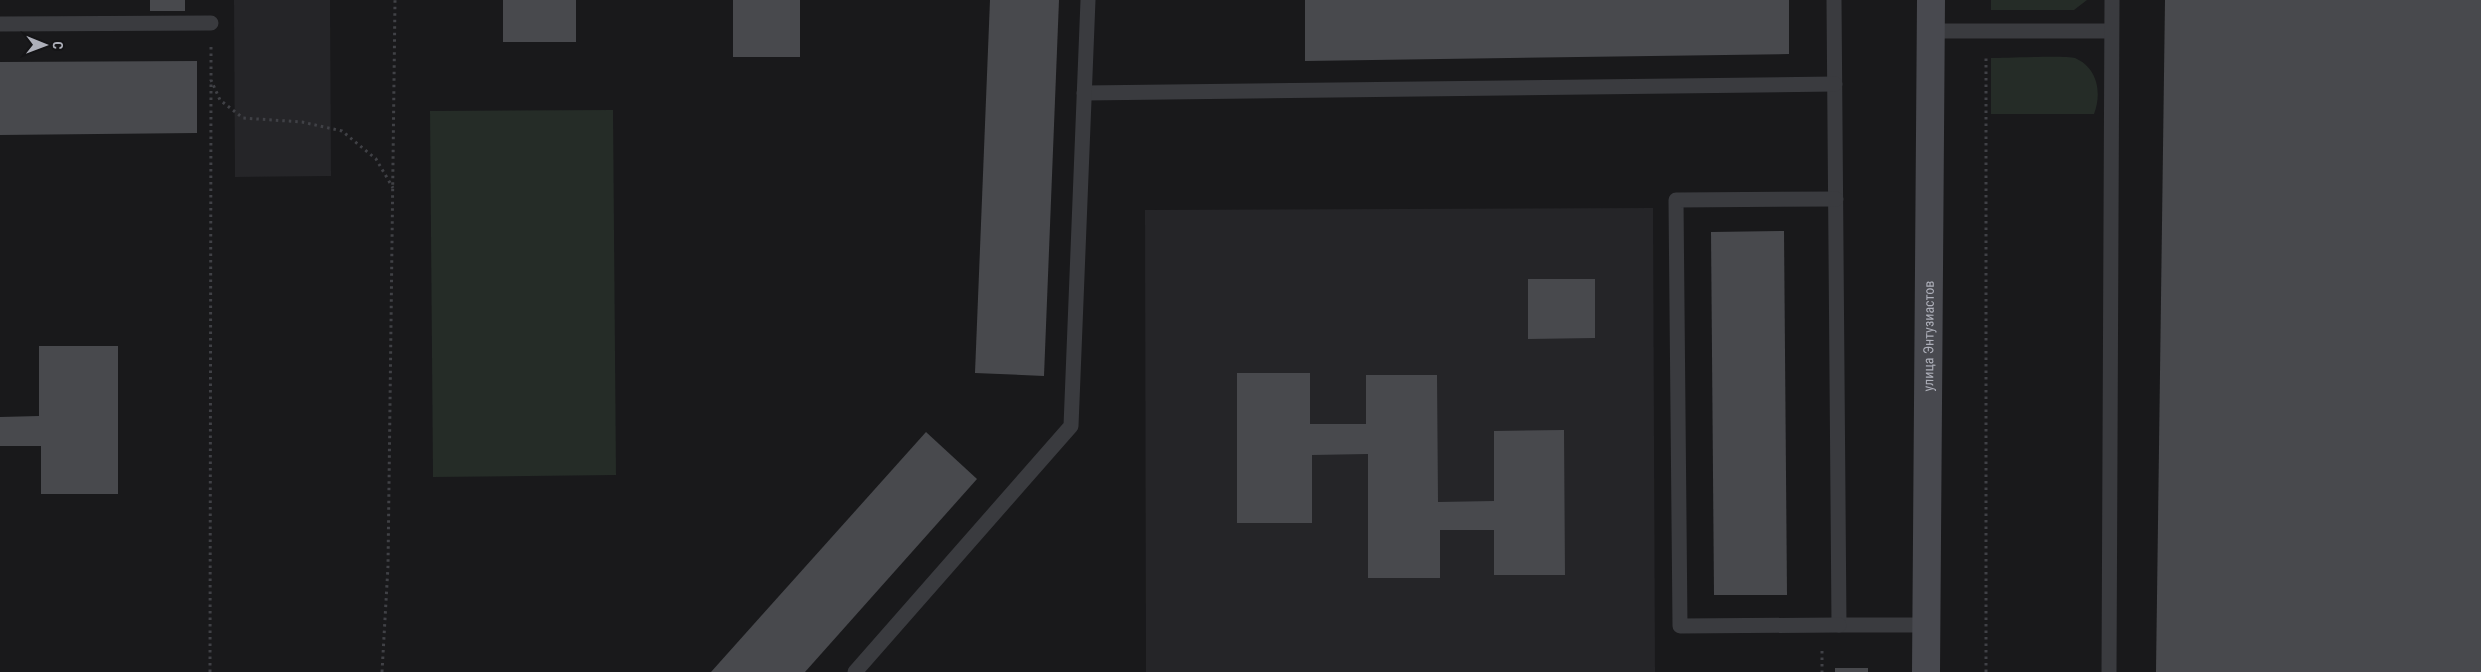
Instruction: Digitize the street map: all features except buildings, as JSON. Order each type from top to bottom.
[{"type":"main road","name":"улица Энтузиастов","points":[[1926,672],[1931,0]]},
{"type":"lane","points":[[855,672],[1071,426],[1088,0]]},
{"type":"lane","points":[[1834,0],[1839,625]]},
{"type":"lane","points":[[2109,672],[2112,0]]},
{"type":"lane","points":[[0,24],[211,23]]},
{"type":"lane","points":[[1931,31],[2111,31]]},
{"type":"lane","points":[[1084,93],[1835,84]]},
{"type":"lane","points":[[1836,199],[1676,200],[1680,626],[1926,625]]},
{"type":"path","points":[[382,672],[388,566],[395,0]]},
{"type":"path","points":[[210,672],[211,23]]},
{"type":"path","points":[[1986,31],[1986,672]]},
{"type":"path","points":[[211,80],[220,100],[243,118],[302,122],[342,131],[376,159],[393,188]]},
{"type":"shaded area","points":[[234,0],[330,0],[331,176],[235,177]]},
{"type":"shaded area","points":[[1991,0],[2087,0],[2074,10],[1991,10]]},
{"type":"shaded area","points":[[2069,57],[2083,62],[2093,75],[2098,90],[2094,114],[1991,114],[1991,58]]},
{"type":"shaded area","points":[[613,110],[616,475],[433,477],[430,111]]},
{"type":"shaded area","points":[[1653,208],[1655,672],[1146,672],[1145,210]]}]
